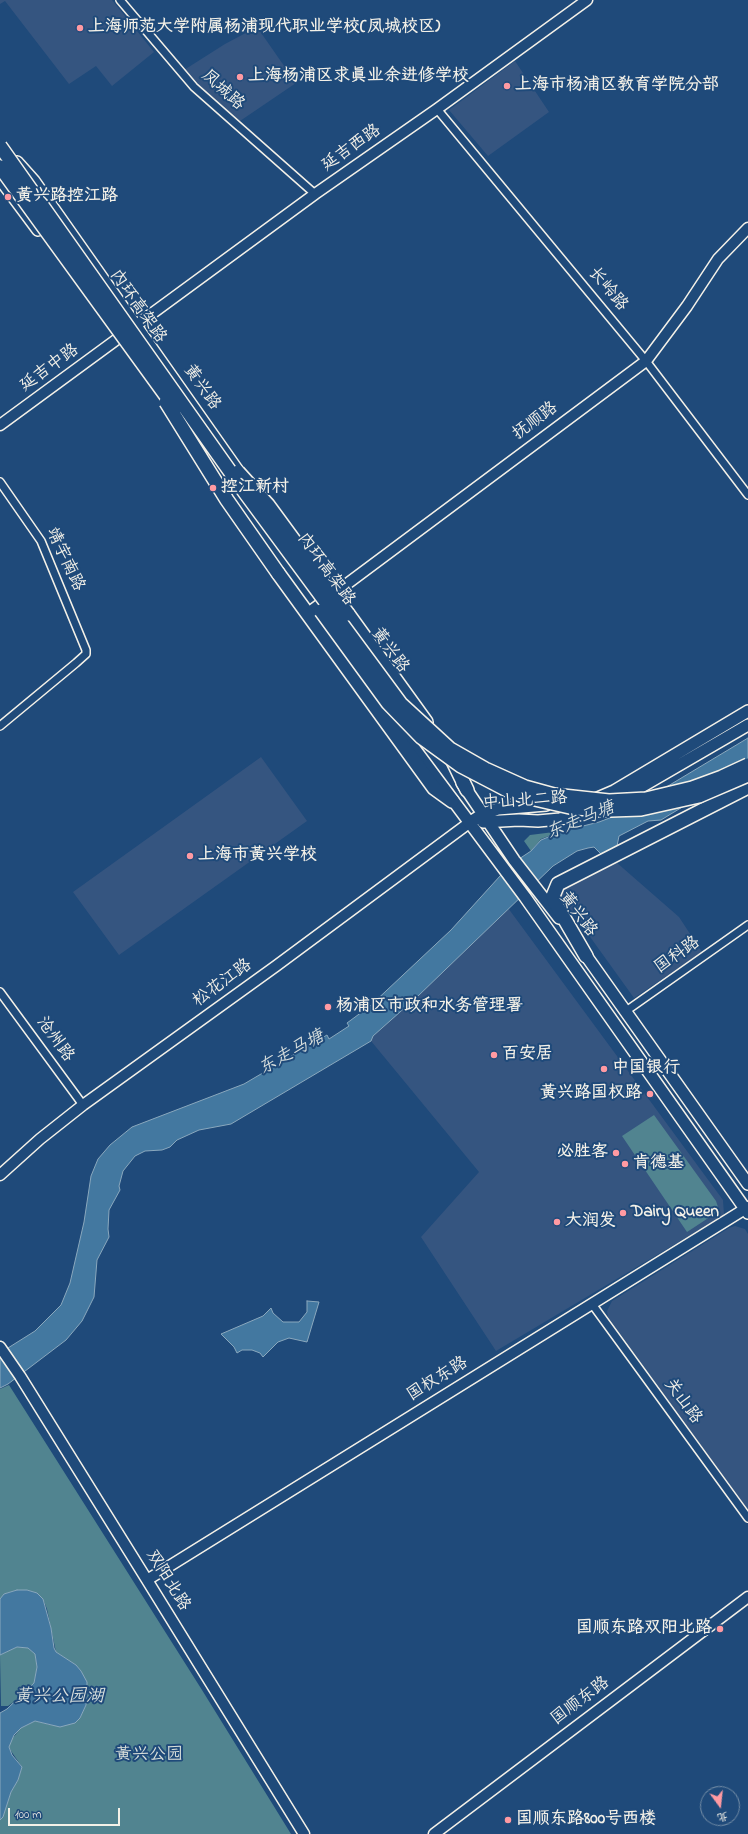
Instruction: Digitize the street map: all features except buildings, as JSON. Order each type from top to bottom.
[{"type":"highway","name":"内环高架路","points":[[0,146],[206,437],[401,704],[450,749],[484,769],[525,787],[554,795],[608,801],[646,798],[692,788],[722,777],[748,765]]},
{"type":"highway","name":"内环高架路","points":[[0,167],[388,703],[421,737],[441,753],[485,780],[507,790],[546,802],[574,808],[598,810],[641,809],[699,796],[748,775]]},
{"type":"highway","points":[[148,371],[226,500],[434,788],[452,801]]},
{"type":"highway","points":[[206,437],[268,505],[447,751],[458,768],[467,790]]},
{"type":"highway","points":[[586,956],[557,908],[553,896],[555,888],[562,880],[748,787]]},
{"type":"main road","name":"黄兴路","points":[[0,141],[34,182],[328,597],[467,790],[514,860],[626,1011],[748,1184]]},
{"type":"main road","name":"黄兴路","points":[[0,179],[119,340],[312,610],[468,823],[525,897],[747,1210]]},
{"type":"main road","name":"中山北二路","points":[[468,823],[485,818],[498,809],[566,804],[593,800],[603,796],[748,711]]},
{"type":"main road","name":"中山北二路","points":[[485,818],[538,821],[587,814],[605,808],[748,725]]},
{"type":"street","name":"凤城路","points":[[120,0],[194,88],[315,194]]},
{"type":"street","name":"延吉西路","points":[[119,340],[315,194],[437,109],[587,0]]},
{"type":"street","name":"长岭路","points":[[437,109],[646,361],[748,495]]},
{"type":"street","name":"抚顺路","points":[[312,610],[646,361],[687,306],[718,259],[748,228]]},
{"type":"street","name":"延吉中路","points":[[0,425],[119,340]]},
{"type":"street","name":"靖宇南路","points":[[0,482],[40,541],[86,646],[86,654],[84,657],[0,726]]},
{"type":"street","name":"松花江路","points":[[0,1175],[40,1139],[83,1105],[282,962],[468,823]]},
{"type":"street","name":"国科路","points":[[626,1011],[748,925]]},
{"type":"street","name":"沧州路","points":[[0,992],[83,1105]]},
{"type":"street","name":"国权东路","points":[[147,1580],[592,1304],[747,1210]]},
{"type":"street","name":"关山路","points":[[592,1304],[748,1518]]},
{"type":"street","name":"双阳北路","points":[[1,1349],[20,1376],[304,1834]]},
{"type":"street","name":"国顺东路","points":[[434,1834],[748,1597]]},
{"type":"shaded area","name":"上海师范大学附属杨浦现代职业学校(凤城校区)","points":[[0,0],[112,0],[154,52],[112,86],[96,66],[69,84],[5,1],[0,4]]},
{"type":"shaded area","name":"上海杨浦区求真业余进修学校","points":[[257,27],[296,83],[240,121],[194,84],[184,70],[225,44]]},
{"type":"shaded area","name":"上海市杨浦区教育学院分部","points":[[515,61],[549,112],[488,156],[449,110]]},
{"type":"shaded area","name":"上海市黄兴学校","points":[[261,757],[307,821],[119,955],[73,892]]},
{"type":"shaded area","points":[[616,862],[679,917],[702,952],[634,998],[560,895],[566,888]]},
{"type":"shaded area","points":[[508,908],[723,1200],[724,1215],[496,1351],[421,1237],[479,1172],[371,1041],[373,1036],[418,996]]},
{"type":"shaded area","points":[[735,1226],[745,1229],[748,1234],[748,1510],[608,1317],[607,1311],[612,1301],[729,1228]]},
{"type":"green space","points":[[562,831],[541,839],[531,851],[524,841],[530,835]]},
{"type":"green space","points":[[654,1115],[716,1201],[718,1207],[716,1213],[687,1232],[622,1136]]},
{"type":"green space","name":"黄兴公园","points":[[9,1385],[202,1690],[291,1834],[0,1834],[0,1820],[3,1817],[11,1792],[18,1780],[22,1767],[9,1747],[11,1740],[21,1728],[35,1721],[51,1725],[80,1718],[86,1705],[88,1689],[81,1671],[76,1665],[56,1652],[47,1609],[43,1599],[37,1593],[27,1590],[17,1590],[4,1594],[0,1599],[0,1389]]},
{"type":"green space","points":[[17,1647],[28,1648],[35,1654],[37,1667],[34,1683],[19,1698],[8,1706],[1,1706],[0,1655]]},
{"type":"water","name":"东走马塘","points":[[748,738],[748,767],[661,820],[648,821],[619,836],[617,846],[601,854],[594,847],[577,851],[553,866],[418,996],[373,1036],[371,1041],[231,1124],[199,1130],[177,1140],[170,1147],[162,1150],[145,1151],[135,1156],[123,1171],[119,1186],[120,1190],[109,1210],[109,1237],[97,1260],[94,1297],[82,1321],[66,1340],[8,1384],[0,1388],[0,1353],[35,1331],[61,1305],[70,1283],[84,1222],[91,1176],[98,1159],[110,1145],[132,1127],[244,1084],[327,1035],[329,1039],[349,1026],[347,1023],[370,1006],[451,930],[510,865],[531,851],[541,840],[563,831],[599,822],[623,813]]},
{"type":"water","points":[[307,1301],[319,1302],[307,1342],[289,1338],[278,1342],[263,1357],[260,1353],[252,1350],[242,1350],[237,1353],[234,1347],[221,1334],[263,1316],[271,1308],[273,1313],[283,1322],[299,1322],[307,1312]]},
{"type":"water","name":"黄兴公园湖","points":[[17,1590],[27,1590],[37,1593],[43,1599],[51,1628],[54,1648],[56,1652],[76,1665],[81,1671],[87,1682],[87,1694],[86,1705],[80,1718],[75,1723],[60,1727],[35,1721],[21,1728],[14,1735],[9,1747],[12,1755],[22,1767],[18,1780],[11,1792],[3,1817],[0,1820],[0,1713],[7,1709],[34,1683],[37,1667],[35,1654],[28,1648],[17,1647],[0,1655],[0,1599],[4,1594]]},
{"type":"place","name":"上海师范大学附属杨浦现代职业学校(凤城校区)","points":[[80,28]]},
{"type":"place","name":"上海杨浦区求真业余进修学校","points":[[240,77]]},
{"type":"place","name":"上海市杨浦区教育学院分部","points":[[507,86]]},
{"type":"place","name":"黄兴路控江路","points":[[8,197]]},
{"type":"place","name":"控江新村","points":[[213,488]]},
{"type":"place","name":"上海市黄兴学校","points":[[190,856]]},
{"type":"place","name":"杨浦区市政和水务管理署","points":[[328,1007]]},
{"type":"place","name":"百安居","points":[[494,1055]]},
{"type":"place","name":"中国银行","points":[[604,1069]]},
{"type":"place","name":"黄兴路国权路","points":[[650,1094]]},
{"type":"place","name":"必胜客","points":[[616,1153]]},
{"type":"place","name":"肯德基","points":[[625,1164]]},
{"type":"place","name":"Dairy Queen","points":[[623,1213]]},
{"type":"place","name":"大润发","points":[[557,1222]]},
{"type":"place","name":"国顺东路双阳北路","points":[[720,1629]]},
{"type":"place","name":"国顺东路800号西楼","points":[[508,1820]]}]
